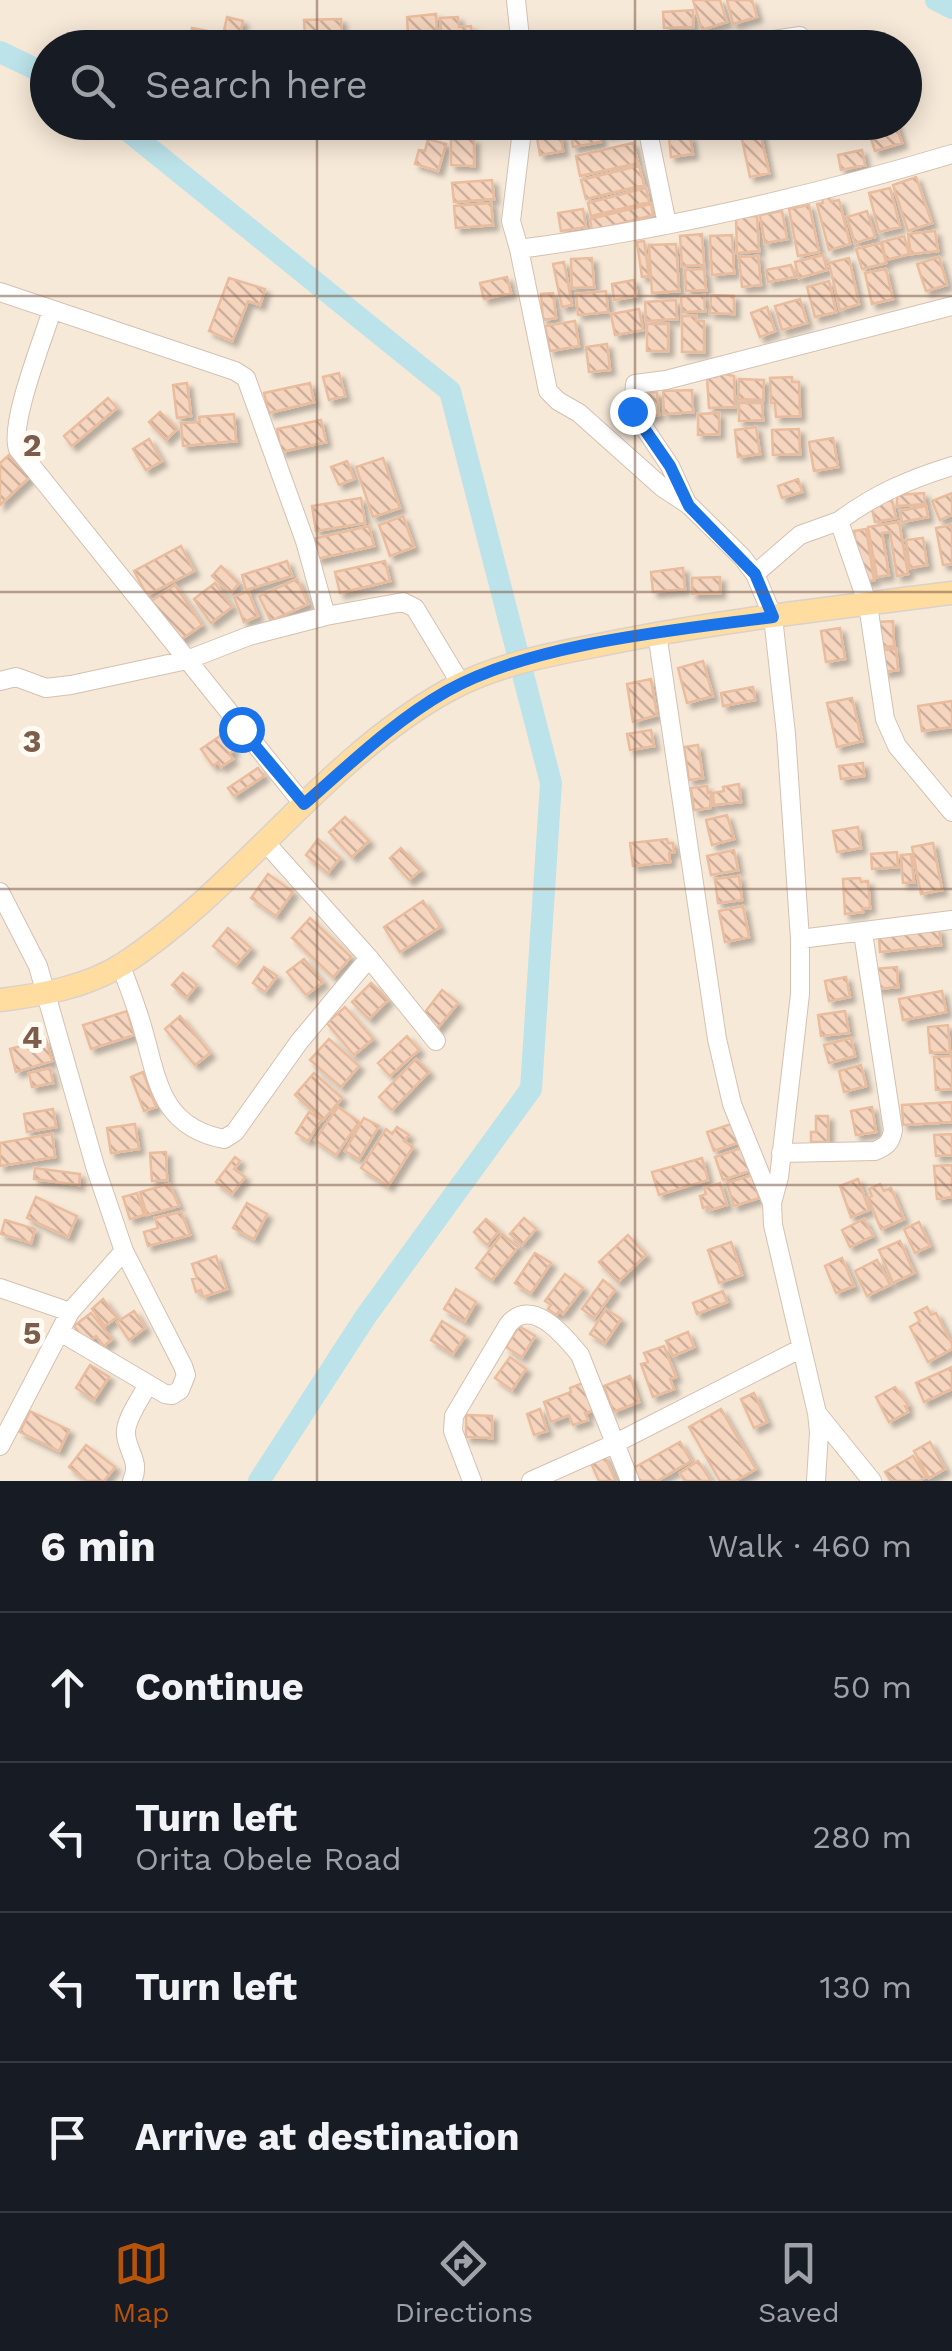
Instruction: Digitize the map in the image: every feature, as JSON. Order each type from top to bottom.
[{"type":"main road","points":[[0,1000],[48,993],[121,966],[178,922],[304,804],[405,719],[461,684],[518,662],[657,633],[952,593]]},
{"type":"street","points":[[516,0],[519,30]]},
{"type":"street","points":[[522,140],[511,221],[548,392],[579,412],[663,488],[689,506],[755,574],[773,617],[786,734],[800,938],[800,994],[772,1202],[773,1226],[816,1413],[816,1481]]},
{"type":"street","points":[[650,140],[667,224]]},
{"type":"street","points":[[519,250],[667,224],[824,189],[952,154]]},
{"type":"street","points":[[0,292],[246,378],[305,541],[326,616]]},
{"type":"street","points":[[689,506],[670,466],[632,411],[635,384],[666,380],[952,306]]},
{"type":"street","points":[[52,310],[16,418],[18,449],[304,804]]},
{"type":"street","points":[[755,574],[800,536],[839,521],[868,499],[891,488],[952,466]]},
{"type":"street","points":[[839,521],[868,605],[885,719],[898,746],[952,812]]},
{"type":"street","points":[[0,660],[8,679],[46,688],[187,660],[249,636],[403,602],[410,605],[461,684]]},
{"type":"street","points":[[657,633],[718,1039],[732,1104],[772,1202]]},
{"type":"street","points":[[265,842],[369,958],[436,1041]]},
{"type":"street","points":[[0,892],[28,943],[48,993],[86,1135],[124,1251],[160,1316],[186,1375],[180,1390],[172,1395],[148,1384],[60,1332]]},
{"type":"street","points":[[800,938],[952,920]]},
{"type":"street","points":[[781,1152],[876,1150],[892,1140],[862,932]]},
{"type":"street","points":[[121,966],[162,1097],[188,1123],[224,1139],[234,1132],[300,1042],[369,958]]},
{"type":"street","points":[[0,1446],[70,1312],[124,1251]]},
{"type":"street","points":[[0,1288],[70,1312]]},
{"type":"street","points":[[472,1481],[453,1431],[454,1416],[508,1325],[524,1312],[537,1316],[566,1338],[580,1355],[630,1481]]},
{"type":"street","points":[[531,1481],[614,1444],[800,1349]]},
{"type":"street","points":[[132,1481],[136,1468],[126,1427],[148,1384]]},
{"type":"street","points":[[816,1413],[872,1481]]},
{"type":"shaded area","points":[[0,0],[952,0],[952,1481],[0,1481]]},
{"type":"building","points":[[693,0],[720,0],[727,22],[702,30]]},
{"type":"building","points":[[727,0],[752,0],[757,17],[733,24]]},
{"type":"building","points":[[693,10],[693,27],[664,28],[663,12]]},
{"type":"building","points":[[436,14],[437,30],[408,30],[407,17]]},
{"type":"building","points":[[227,17],[243,21],[241,30],[224,30]]},
{"type":"building","points":[[458,17],[459,27],[471,26],[471,30],[441,30],[440,18]]},
{"type":"building","points":[[341,19],[342,30],[305,30],[304,20]]},
{"type":"building","points":[[428,140],[446,144],[438,171],[415,164],[419,150],[425,151]]},
{"type":"building","points":[[451,140],[474,140],[474,166],[451,165]]},
{"type":"building","points":[[537,140],[562,140],[563,151],[540,155]]},
{"type":"building","points":[[572,140],[601,140],[601,142],[573,147]]},
{"type":"building","points":[[669,140],[691,140],[693,154],[671,157]]},
{"type":"building","points":[[742,140],[762,140],[769,173],[750,177]]},
{"type":"building","points":[[871,140],[901,140],[902,143],[875,151]]},
{"type":"building","points":[[633,143],[638,163],[580,176],[576,156]]},
{"type":"building","points":[[862,150],[865,165],[841,170],[838,155]]},
{"type":"building","points":[[639,166],[644,185],[586,199],[581,180]]},
{"type":"building","points":[[916,177],[932,223],[908,231],[893,185]]},
{"type":"building","points":[[492,180],[494,199],[454,202],[452,183]]},
{"type":"building","points":[[646,188],[649,202],[591,216],[588,203]]},
{"type":"building","points":[[890,188],[900,227],[879,232],[869,193]]},
{"type":"building","points":[[829,196],[831,202],[839,200],[850,244],[829,250],[817,204]]},
{"type":"building","points":[[491,203],[493,225],[456,228],[454,206]]},
{"type":"building","points":[[651,204],[653,215],[592,231],[590,219]]},
{"type":"building","points":[[809,205],[819,252],[798,256],[789,209]]},
{"type":"building","points":[[583,209],[586,227],[561,231],[558,213]]},
{"type":"building","points":[[782,211],[787,239],[765,243],[760,215]]},
{"type":"building","points":[[867,211],[875,237],[855,243],[847,217]]},
{"type":"building","points":[[757,216],[759,251],[737,253],[736,217]]},
{"type":"building","points":[[935,231],[938,251],[911,254],[908,234]]},
{"type":"building","points":[[702,234],[704,265],[682,266],[680,236]]},
{"type":"building","points":[[732,235],[734,273],[712,275],[710,236]]},
{"type":"building","points":[[904,236],[909,254],[886,260],[882,242]]},
{"type":"building","points":[[644,241],[649,276],[642,277],[637,242]]},
{"type":"building","points":[[881,243],[886,263],[862,269],[856,249]]},
{"type":"building","points":[[676,244],[679,291],[652,293],[649,245]]},
{"type":"building","points":[[823,255],[827,270],[799,278],[795,262]]},
{"type":"building","points":[[758,256],[761,285],[742,287],[739,257]]},
{"type":"building","points":[[939,257],[947,285],[926,291],[917,264]]},
{"type":"building","points":[[592,258],[594,287],[572,288],[571,259]]},
{"type":"building","points":[[849,258],[859,304],[840,310],[829,263]]},
{"type":"building","points":[[564,262],[572,305],[562,307],[553,264]]},
{"type":"building","points":[[791,265],[795,277],[768,282],[766,270]]},
{"type":"building","points":[[704,269],[706,290],[686,291],[685,270]]},
{"type":"building","points":[[886,269],[893,299],[872,304],[865,273]]},
{"type":"building","points":[[507,277],[511,293],[484,299],[480,283]]},
{"type":"building","points":[[229,278],[265,289],[260,305],[248,301],[232,341],[209,331]]},
{"type":"building","points":[[634,280],[637,296],[614,300],[612,284]]},
{"type":"building","points":[[829,281],[836,312],[815,317],[807,287]]},
{"type":"building","points":[[606,291],[608,312],[578,315],[576,294]]},
{"type":"building","points":[[553,293],[556,318],[543,320],[541,294]]},
{"type":"building","points":[[704,295],[705,311],[682,312],[681,297]]},
{"type":"building","points":[[711,295],[734,296],[734,314],[710,313]]},
{"type":"building","points":[[800,299],[807,323],[782,330],[775,306]]},
{"type":"building","points":[[676,300],[677,319],[646,321],[645,302]]},
{"type":"building","points":[[767,307],[775,331],[760,337],[751,313]]},
{"type":"building","points":[[639,309],[643,330],[615,335],[611,314]]},
{"type":"building","points":[[682,316],[696,316],[696,321],[704,321],[704,352],[682,352]]},
{"type":"building","points":[[575,321],[579,346],[550,351],[545,326]]},
{"type":"building","points":[[647,324],[668,324],[668,351],[647,351]]},
{"type":"building","points":[[607,344],[610,370],[589,372],[586,347]]},
{"type":"building","points":[[716,372],[734,376],[735,407],[709,408],[707,377],[716,377]]},
{"type":"building","points":[[339,373],[345,396],[329,400],[323,377]]},
{"type":"building","points":[[792,377],[792,382],[799,382],[800,416],[776,417],[770,378]]},
{"type":"building","points":[[739,379],[764,380],[763,400],[738,399]]},
{"type":"building","points":[[187,383],[191,416],[177,418],[173,385]]},
{"type":"building","points":[[310,383],[314,402],[269,413],[264,393]]},
{"type":"building","points":[[692,390],[693,412],[664,414],[663,391]]},
{"type":"building","points":[[657,392],[659,415],[639,417],[638,393]]},
{"type":"building","points":[[108,398],[117,408],[72,446],[64,436]]},
{"type":"building","points":[[739,403],[762,403],[763,420],[739,421]]},
{"type":"building","points":[[160,412],[177,429],[166,440],[149,422]]},
{"type":"building","points":[[719,413],[719,434],[698,435],[698,414]]},
{"type":"building","points":[[234,414],[236,441],[183,446],[181,423]]},
{"type":"building","points":[[321,420],[326,442],[281,452],[277,429]]},
{"type":"building","points":[[756,427],[760,454],[738,457],[735,430]]},
{"type":"building","points":[[799,429],[800,454],[773,455],[772,430]]},
{"type":"building","points":[[833,438],[838,467],[814,471],[809,442]]},
{"type":"building","points":[[149,439],[162,461],[146,470],[133,449]]},
{"type":"building","points":[[9,455],[30,477],[0,505],[0,463]]},
{"type":"building","points":[[383,458],[400,508],[373,517],[356,467]]},
{"type":"building","points":[[347,461],[354,479],[339,485],[331,467]]},
{"type":"building","points":[[798,479],[802,492],[782,498],[778,486]]},
{"type":"building","points":[[924,493],[925,504],[897,506],[897,495]]},
{"type":"building","points":[[952,493],[952,515],[940,520],[932,501]]},
{"type":"building","points":[[361,498],[365,523],[316,531],[312,506]]},
{"type":"building","points":[[892,500],[896,518],[875,522],[871,505]]},
{"type":"building","points":[[926,506],[928,517],[902,522],[900,511]]},
{"type":"building","points":[[403,516],[414,547],[390,556],[379,525]]},
{"type":"building","points":[[899,522],[908,574],[897,576],[890,532],[882,533],[889,575],[877,577],[868,527]]},
{"type":"building","points":[[952,525],[952,564],[943,565],[936,528]]},
{"type":"building","points":[[369,526],[374,546],[317,559],[313,539]]},
{"type":"building","points":[[866,529],[874,580],[862,582],[854,531]]},
{"type":"building","points":[[923,538],[927,565],[910,568],[906,540]]},
{"type":"building","points":[[181,546],[194,571],[147,595],[134,571]]},
{"type":"building","points":[[287,561],[292,576],[246,590],[242,575]]},
{"type":"building","points":[[385,561],[390,581],[340,593],[335,572]]},
{"type":"building","points":[[221,566],[239,583],[231,593],[212,576]]},
{"type":"building","points":[[683,568],[685,589],[653,592],[651,572]]},
{"type":"building","points":[[720,577],[720,593],[692,594],[692,578]]},
{"type":"building","points":[[297,579],[308,604],[271,621],[259,596]]},
{"type":"building","points":[[215,583],[232,607],[211,623],[194,599]]},
{"type":"building","points":[[175,585],[202,625],[177,642],[150,602]]},
{"type":"building","points":[[248,591],[258,616],[244,622],[234,597]]},
{"type":"building","points":[[893,621],[894,646],[881,647],[879,622]]},
{"type":"building","points":[[840,628],[845,659],[826,662],[821,631]]},
{"type":"building","points":[[896,649],[898,670],[884,672],[882,650]]},
{"type":"building","points":[[703,661],[713,696],[687,703],[678,668]]},
{"type":"building","points":[[651,679],[657,715],[633,722],[627,684]]},
{"type":"building","points":[[753,687],[755,700],[723,706],[721,693]]},
{"type":"building","points":[[852,698],[862,741],[837,747],[827,703]]},
{"type":"building","points":[[952,701],[952,727],[922,731],[918,706]]},
{"type":"building","points":[[651,730],[654,746],[630,750],[627,734]]},
{"type":"building","points":[[223,734],[234,750],[229,754],[233,759],[221,767],[218,762],[213,766],[201,749]]},
{"type":"building","points":[[698,745],[703,778],[689,780],[684,747]]},
{"type":"building","points":[[863,763],[864,776],[841,779],[839,766]]},
{"type":"building","points":[[258,768],[264,776],[234,796],[228,788]]},
{"type":"building","points":[[739,784],[741,802],[714,805],[713,793]]},
{"type":"building","points":[[707,786],[708,793],[711,792],[710,808],[694,810],[691,788]]},
{"type":"building","points":[[727,815],[734,839],[712,845],[706,820]]},
{"type":"building","points":[[345,817],[369,841],[352,857],[329,832]]},
{"type":"building","points":[[858,827],[861,848],[837,852],[833,831]]},
{"type":"building","points":[[318,839],[340,858],[328,873],[306,855]]},
{"type":"building","points":[[667,839],[673,843],[670,862],[633,866],[630,843]]},
{"type":"building","points":[[933,843],[942,890],[921,894],[912,847]]},
{"type":"building","points":[[401,848],[421,870],[409,880],[390,858]]},
{"type":"building","points":[[734,850],[738,870],[711,875],[707,856]]},
{"type":"building","points":[[897,852],[898,867],[872,869],[871,854]]},
{"type":"building","points":[[911,854],[914,882],[903,883],[901,855]]},
{"type":"building","points":[[268,874],[293,892],[276,916],[251,898]]},
{"type":"building","points":[[739,876],[742,900],[718,903],[715,879]]},
{"type":"building","points":[[860,878],[861,882],[868,881],[870,908],[845,914],[843,879]]},
{"type":"building","points":[[423,901],[440,927],[400,952],[384,927]]},
{"type":"building","points":[[743,906],[749,937],[725,942],[719,911]]},
{"type":"building","points":[[310,918],[351,957],[333,977],[292,938]]},
{"type":"building","points":[[228,928],[251,948],[236,965],[213,946]]},
{"type":"building","points":[[939,929],[941,945],[880,952],[879,937]]},
{"type":"building","points":[[304,959],[323,982],[306,995],[287,972]]},
{"type":"building","points":[[264,967],[277,976],[265,992],[253,983]]},
{"type":"building","points":[[897,967],[898,987],[876,989],[874,969]]},
{"type":"building","points":[[183,973],[197,985],[186,998],[172,985]]},
{"type":"building","points":[[846,977],[850,997],[829,1001],[825,981]]},
{"type":"building","points":[[371,983],[388,1000],[369,1019],[352,1002]]},
{"type":"building","points":[[442,990],[458,1003],[437,1029],[422,1016]]},
{"type":"building","points":[[942,991],[946,1012],[903,1020],[899,999]]},
{"type":"building","points":[[345,1007],[373,1039],[354,1055],[327,1023]]},
{"type":"building","points":[[127,1011],[134,1035],[91,1049],[83,1025]]},
{"type":"building","points":[[845,1011],[849,1033],[821,1036],[818,1015]]},
{"type":"building","points":[[180,1016],[210,1053],[195,1065],[165,1029]]},
{"type":"building","points":[[948,1025],[950,1052],[930,1053],[928,1027]]},
{"type":"building","points":[[407,1036],[419,1050],[390,1076],[378,1063]]},
{"type":"building","points":[[851,1038],[855,1056],[829,1063],[824,1045]]},
{"type":"building","points":[[46,1039],[52,1061],[16,1072],[10,1049]]},
{"type":"building","points":[[329,1039],[359,1066],[341,1087],[310,1060]]},
{"type":"building","points":[[952,1056],[952,1089],[936,1090],[934,1057]]},
{"type":"building","points":[[416,1059],[429,1072],[392,1110],[379,1097]]},
{"type":"building","points":[[861,1065],[866,1086],[844,1092],[839,1071]]},
{"type":"building","points":[[50,1068],[53,1083],[32,1087],[29,1073]]},
{"type":"building","points":[[143,1072],[156,1107],[144,1111],[131,1077]]},
{"type":"building","points":[[314,1073],[342,1098],[323,1120],[295,1095]]},
{"type":"building","points":[[952,1102],[952,1122],[903,1125],[902,1105]]},
{"type":"building","points":[[338,1107],[359,1122],[336,1155],[315,1140]]},
{"type":"building","points":[[872,1107],[876,1132],[856,1135],[851,1111]]},
{"type":"building","points":[[53,1109],[56,1127],[27,1132],[24,1114]]},
{"type":"building","points":[[309,1112],[321,1120],[308,1141],[296,1133]]},
{"type":"building","points":[[816,1116],[828,1116],[828,1142],[811,1142],[811,1132],[816,1132]]},
{"type":"building","points":[[364,1118],[379,1126],[359,1159],[345,1151]]},
{"type":"building","points":[[734,1123],[740,1142],[714,1151],[707,1132]]},
{"type":"building","points":[[135,1124],[139,1149],[111,1153],[107,1128]]},
{"type":"building","points":[[397,1127],[409,1135],[404,1141],[413,1147],[388,1186],[361,1168],[386,1129],[392,1134]]},
{"type":"building","points":[[52,1134],[55,1157],[0,1166],[0,1143]]},
{"type":"building","points":[[952,1134],[952,1155],[936,1156],[934,1135]]},
{"type":"building","points":[[741,1148],[749,1171],[723,1180],[715,1157]]},
{"type":"building","points":[[166,1152],[167,1180],[152,1181],[150,1153]]},
{"type":"building","points":[[235,1157],[240,1161],[234,1169],[245,1177],[232,1194],[216,1182]]},
{"type":"building","points":[[702,1158],[708,1180],[659,1195],[652,1172]]},
{"type":"building","points":[[952,1165],[952,1197],[937,1199],[934,1166]]},
{"type":"building","points":[[35,1168],[80,1174],[79,1185],[34,1179]]},
{"type":"building","points":[[752,1175],[759,1198],[734,1206],[727,1183]]},
{"type":"building","points":[[858,1179],[869,1210],[851,1217],[840,1186]]},
{"type":"building","points":[[720,1183],[727,1205],[703,1208],[700,1196],[706,1194],[704,1188]]},
{"type":"building","points":[[169,1184],[179,1206],[147,1215],[140,1192]]},
{"type":"building","points":[[880,1184],[884,1191],[891,1188],[904,1219],[881,1229],[868,1198],[872,1196],[869,1189]]},
{"type":"building","points":[[137,1193],[144,1215],[130,1219],[123,1197]]},
{"type":"building","points":[[36,1197],[77,1216],[68,1237],[27,1218]]},
{"type":"building","points":[[247,1203],[267,1214],[254,1239],[233,1228]]},
{"type":"building","points":[[181,1212],[190,1235],[148,1246],[144,1232],[158,1228],[155,1218]]},
{"type":"building","points":[[524,1218],[536,1229],[522,1245],[510,1234]]},
{"type":"building","points":[[486,1219],[499,1231],[487,1245],[474,1232]]},
{"type":"building","points":[[864,1219],[873,1236],[850,1247],[842,1230]]},
{"type":"building","points":[[5,1220],[35,1229],[31,1243],[1,1234]]},
{"type":"building","points":[[919,1222],[930,1246],[915,1253],[904,1229]]},
{"type":"building","points":[[502,1234],[518,1247],[492,1280],[476,1268]]},
{"type":"building","points":[[628,1235],[646,1255],[618,1282],[599,1262]]},
{"type":"building","points":[[900,1241],[914,1273],[893,1283],[879,1250]]},
{"type":"building","points":[[731,1242],[742,1275],[719,1283],[708,1250]]},
{"type":"building","points":[[535,1253],[551,1263],[531,1293],[515,1283]]},
{"type":"building","points":[[216,1256],[227,1289],[203,1297],[201,1290],[196,1292],[192,1264]]},
{"type":"building","points":[[842,1258],[854,1286],[836,1293],[825,1266]]},
{"type":"building","points":[[877,1260],[890,1285],[867,1296],[855,1271]]},
{"type":"building","points":[[565,1274],[583,1288],[563,1314],[559,1311],[556,1315],[545,1301]]},
{"type":"building","points":[[603,1280],[615,1290],[594,1318],[582,1309]]},
{"type":"building","points":[[456,1289],[476,1302],[465,1321],[444,1309]]},
{"type":"building","points":[[723,1291],[727,1302],[697,1314],[693,1303]]},
{"type":"building","points":[[103,1299],[117,1317],[105,1326],[92,1309]]},
{"type":"building","points":[[927,1307],[931,1315],[936,1313],[952,1344],[952,1349],[928,1362],[910,1327],[920,1321],[915,1313]]},
{"type":"building","points":[[606,1309],[621,1319],[605,1343],[590,1334]]},
{"type":"building","points":[[134,1311],[145,1328],[129,1340],[117,1322]]},
{"type":"building","points":[[91,1313],[112,1339],[104,1346],[96,1336],[87,1343],[74,1326]]},
{"type":"building","points":[[442,1321],[465,1336],[453,1354],[431,1340]]},
{"type":"building","points":[[519,1326],[535,1336],[522,1357],[506,1347]]},
{"type":"building","points":[[688,1332],[694,1347],[673,1356],[666,1341]]},
{"type":"building","points":[[664,1346],[676,1377],[670,1379],[674,1389],[653,1397],[641,1364],[648,1362],[644,1353]]},
{"type":"building","points":[[510,1357],[526,1369],[512,1390],[495,1378]]},
{"type":"building","points":[[90,1365],[109,1377],[94,1400],[76,1388]]},
{"type":"building","points":[[952,1367],[952,1389],[924,1402],[916,1383]]},
{"type":"building","points":[[630,1376],[639,1402],[613,1412],[604,1386]]},
{"type":"building","points":[[583,1383],[593,1411],[585,1413],[588,1420],[573,1425],[569,1415],[551,1422],[544,1402]]},
{"type":"building","points":[[895,1387],[908,1405],[908,1412],[889,1422],[876,1397]]},
{"type":"building","points":[[754,1393],[767,1422],[754,1428],[741,1399]]},
{"type":"building","points":[[540,1409],[547,1431],[534,1435],[527,1414]]},
{"type":"building","points":[[721,1409],[756,1469],[735,1481],[720,1481],[689,1427]]},
{"type":"building","points":[[30,1411],[69,1430],[59,1451],[20,1432]]},
{"type":"building","points":[[466,1415],[492,1416],[492,1438],[466,1437]]},
{"type":"building","points":[[680,1442],[691,1461],[657,1481],[636,1481],[630,1470]]},
{"type":"building","points":[[930,1442],[945,1469],[929,1478],[914,1451]]},
{"type":"building","points":[[86,1445],[115,1467],[104,1481],[87,1481],[69,1467]]},
{"type":"building","points":[[604,1455],[616,1481],[599,1481],[590,1461]]},
{"type":"building","points":[[913,1456],[926,1477],[919,1481],[891,1481],[885,1472]]},
{"type":"building","points":[[698,1461],[711,1481],[685,1481],[680,1473]]},
{"type":"waterway","points":[[936,0],[952,8]]},
{"type":"waterway","points":[[0,52],[30,66]]},
{"type":"waterway","points":[[139,140],[450,391],[551,783],[531,1089],[366,1316],[259,1481]]},
{"type":"route","points":[[241,729],[304,804],[405,719],[444,692],[479,676],[518,662],[657,633],[773,617],[755,574],[689,506],[670,466],[632,411]]}]
